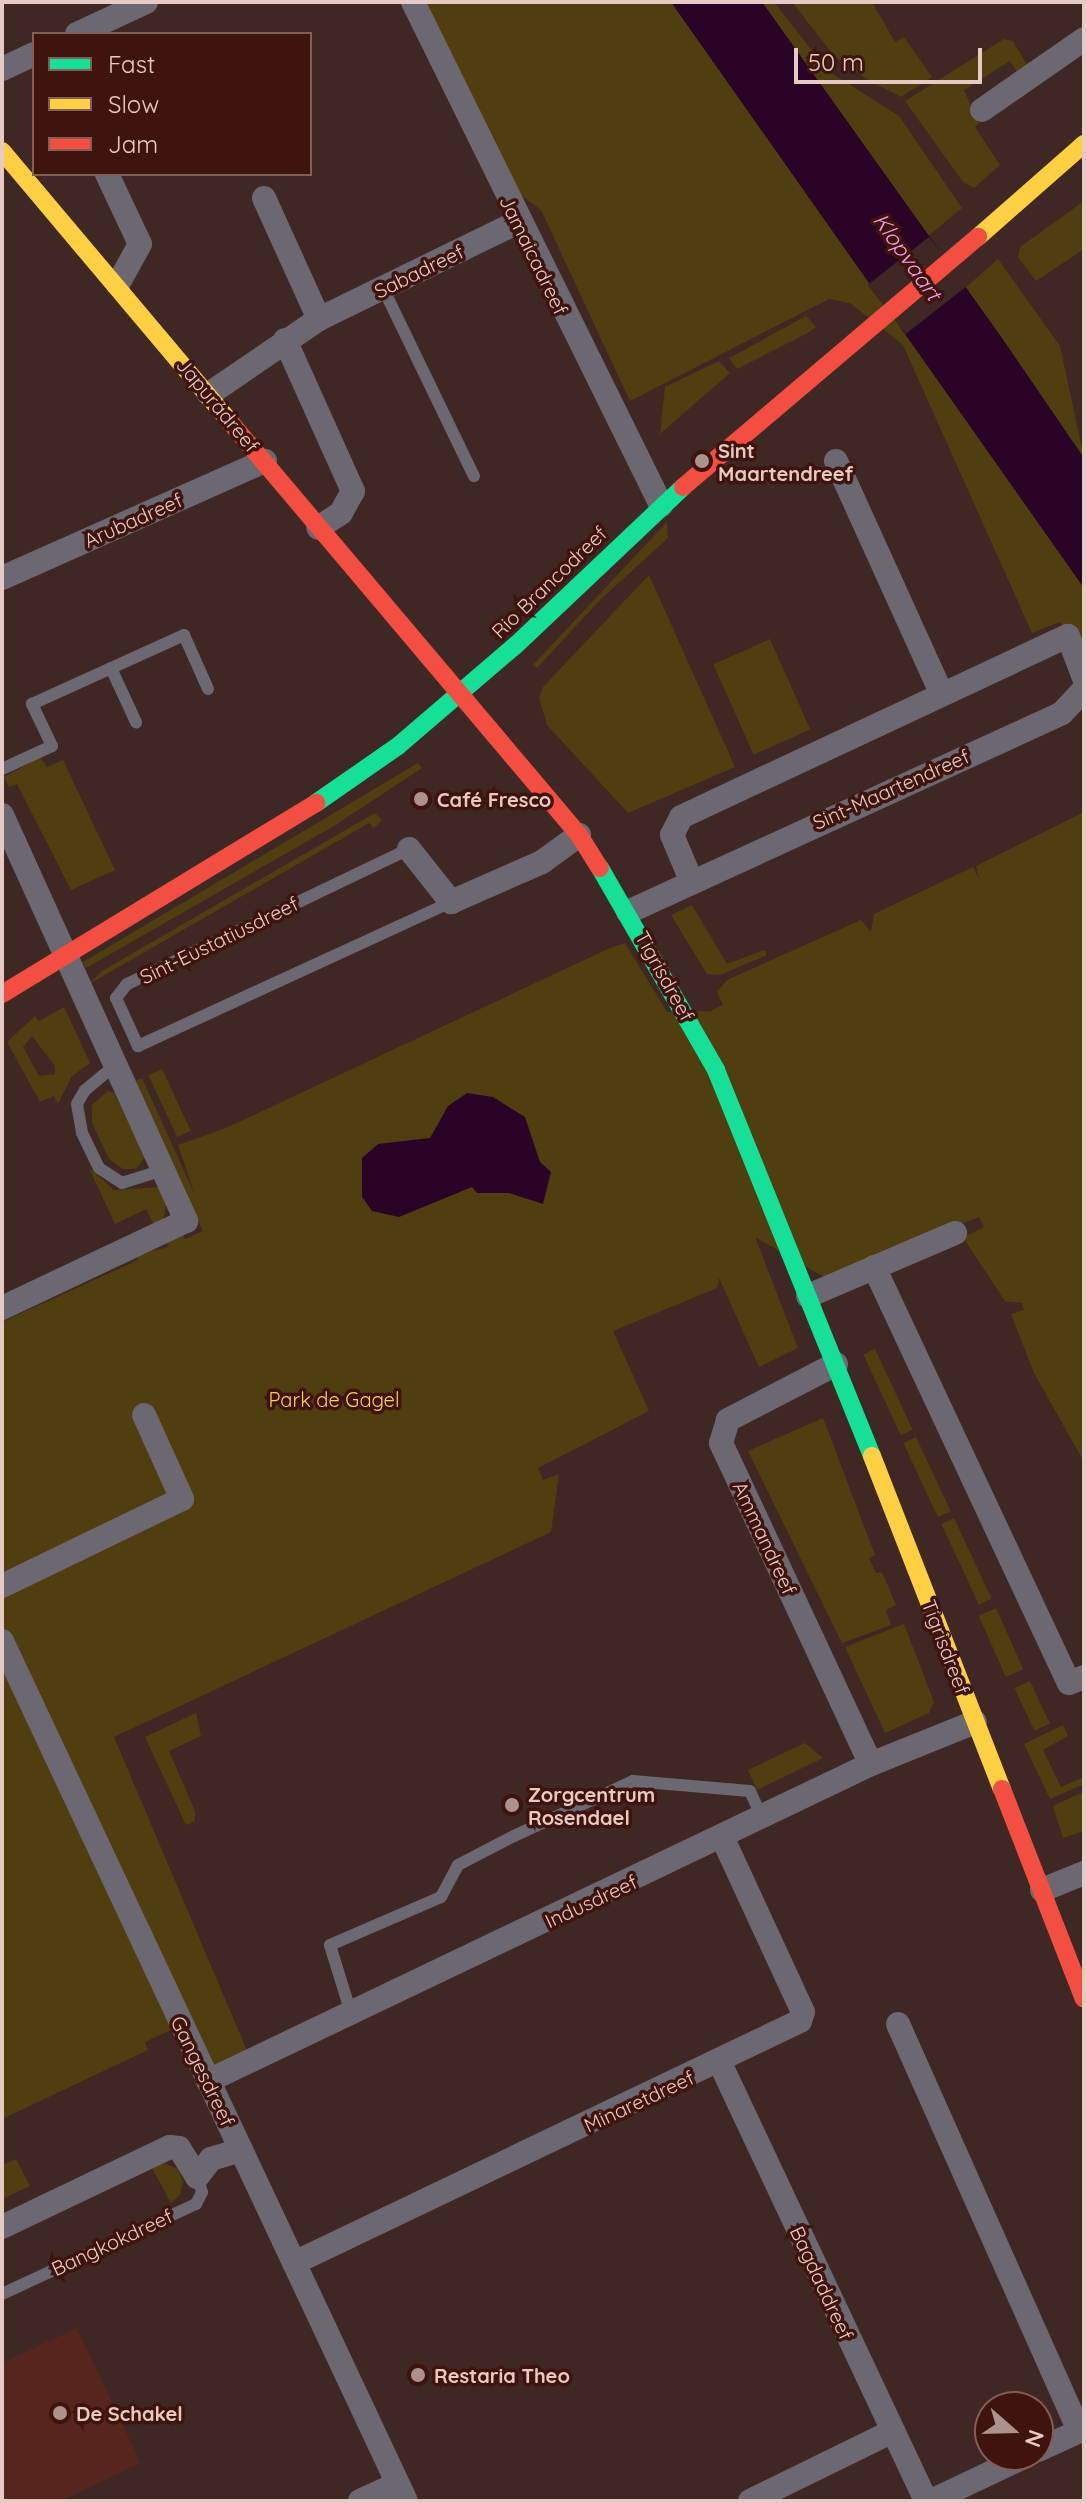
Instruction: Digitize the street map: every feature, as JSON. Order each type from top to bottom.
[{"type":"street","points":[[81,32],[146,2]]},
{"type":"street","name":"Jamaicadreef","points":[[413,2],[518,222],[661,505]]},
{"type":"street","points":[[982,110],[1084,39]]},
{"type":"street","points":[[2,69],[32,55]]},
{"type":"street","name":"Rio Brancodreef","points":[[2,994],[365,772],[458,694],[661,505],[760,426],[886,312],[1084,144]]},
{"type":"street","name":"Japurádreef","points":[[2,153],[118,284],[458,694]]},
{"type":"street","points":[[108,176],[140,244],[118,284]]},
{"type":"street","points":[[264,198],[319,319]]},
{"type":"street","name":"Sabadreef","points":[[209,394],[319,319],[518,222]]},
{"type":"street","points":[[285,340],[353,491],[341,513],[318,528]]},
{"type":"street","name":"Arubadreef","points":[[2,578],[265,461]]},
{"type":"street","points":[[836,461],[941,692]]},
{"type":"street","points":[[691,880],[672,835],[681,817],[941,692],[1068,636],[1084,678]]},
{"type":"street","name":"Sint-Maartendreef","points":[[628,912],[691,880],[1062,713],[1084,689]]},
{"type":"street","name":"Tigrisdreef","points":[[458,694],[579,835],[628,912],[716,1070],[836,1364],[1084,1999]]},
{"type":"street","points":[[2,815],[186,1221],[2,1308]]},
{"type":"street","name":"Sint-Eustatiusdreef","points":[[409,849],[451,902],[542,862],[579,835]]},
{"type":"street","points":[[808,1296],[955,1233]]},
{"type":"street","points":[[874,1267],[1077,1680]]},
{"type":"street","name":"Ammandreef","points":[[836,1364],[728,1420],[721,1443],[871,1764]]},
{"type":"street","points":[[2,1586],[182,1499],[144,1415]]},
{"type":"street","name":"Gangesdreef","points":[[2,1641],[402,2492]]},
{"type":"street","name":"Indusdreef","points":[[208,2081],[723,1839],[871,1764],[975,1722]]},
{"type":"street","name":"Minaretdreef","points":[[294,2263],[720,2063],[800,2021],[803,2012],[723,1839]]},
{"type":"street","points":[[1042,1890],[1084,1873]]},
{"type":"street","points":[[898,2024],[1082,2430],[1054,2443]]},
{"type":"street","name":"Bagdaddreef","points":[[720,2063],[891,2432],[929,2501]]},
{"type":"street","points":[[2,2227],[170,2147],[179,2148],[197,2177],[211,2159],[241,2150]]},
{"type":"street","points":[[750,2501],[891,2432]]},
{"type":"street","points":[[929,2501],[994,2471]]},
{"type":"street","points":[[360,2501],[402,2492]]},
{"type":"lane","points":[[383,288],[474,476]]},
{"type":"lane","points":[[2,769],[52,746],[32,704],[184,635],[208,689]]},
{"type":"lane","points":[[111,668],[136,722]]},
{"type":"lane","name":"Sint-Eustatiusdreef","points":[[409,849],[127,984],[116,998],[138,1046],[451,902]]},
{"type":"lane","points":[[114,1066],[85,1090],[77,1104],[82,1133],[99,1168],[122,1183],[163,1170]]},
{"type":"lane","points":[[351,2013],[330,1945],[441,1897],[458,1865],[514,1836],[633,1781],[750,1791],[762,1818]]},
{"type":"lane","name":"Bangkokdreef","points":[[2,2294],[196,2204],[202,2192],[197,2177]]},
{"type":"shaded area","name":"De Schakel","points":[[77,2328],[141,2463],[61,2501],[2,2501],[2,2363]]},
{"type":"green space","points":[[426,2],[671,2],[1084,588],[1084,652],[1060,622],[1032,633],[903,345],[850,303],[829,299],[630,401],[541,210],[514,190]]},
{"type":"green space","points":[[762,2],[774,2],[828,71],[899,116],[962,208],[927,237]]},
{"type":"green space","points":[[792,2],[872,2],[895,42],[904,37],[932,77],[901,97],[870,81],[835,57]]},
{"type":"green space","points":[[1004,39],[1013,41],[1029,68],[1018,73],[1010,61],[964,90],[979,123],[975,127],[1000,165],[974,188],[963,182],[905,101]]},
{"type":"green space","points":[[1084,201],[1084,249],[1036,281],[1018,257],[1020,247]]},
{"type":"green space","points":[[998,259],[1060,346],[1084,458],[964,289]]},
{"type":"green space","points":[[806,316],[816,327],[806,334],[737,369],[729,358]]},
{"type":"green space","points":[[719,361],[730,373],[660,434],[665,387]]},
{"type":"green space","points":[[667,522],[668,538],[601,599],[537,668],[533,665]]},
{"type":"green space","points":[[649,575],[735,767],[628,813],[547,725],[539,698],[543,687]]},
{"type":"green space","points":[[770,639],[810,729],[754,755],[713,664]]},
{"type":"green space","points":[[40,757],[47,767],[63,760],[115,870],[71,890],[17,784],[9,787],[4,777]]},
{"type":"green space","points":[[418,763],[422,768],[334,826],[86,968],[83,962]]},
{"type":"green space","name":"Park de Gagel","points":[[1084,812],[1084,1462],[1034,1373],[1011,1314],[1024,1310],[1022,1303],[1005,1301],[966,1242],[964,1237],[984,1227],[979,1217],[824,1277],[755,1237],[798,1348],[759,1367],[719,1278],[717,1288],[613,1331],[649,1411],[538,1468],[543,1480],[559,1474],[551,1532],[114,1737],[251,2060],[208,2081],[180,2026],[145,2042],[148,2050],[2,2119],[2,1322],[138,1260],[137,1255],[168,1247],[167,1242],[182,1233],[185,1239],[203,1231],[132,1082],[142,1078],[195,1195],[178,1145],[226,1128],[610,948],[625,943],[667,1012],[710,1011],[723,1005],[717,992],[727,980],[861,920],[871,932],[874,914],[973,867],[979,879],[976,866]]},
{"type":"green space","points":[[375,813],[382,820],[374,828],[369,823],[89,984],[102,971]]},
{"type":"green space","points":[[692,905],[727,964],[765,950],[767,955],[720,975],[707,974],[671,915]]},
{"type":"green space","points":[[64,1007],[90,1063],[72,1076],[58,1104],[54,1096],[40,1102],[7,1042],[35,1016],[39,1021]],"holes":[[[32,1036],[55,1066],[55,1074],[39,1076],[23,1047]]]},
{"type":"green space","points":[[162,1069],[191,1131],[177,1137],[148,1075]]},
{"type":"green space","points":[[108,1091],[114,1093],[145,1157],[136,1169],[123,1169],[109,1159],[92,1123],[92,1105]]},
{"type":"green space","points":[[89,1168],[114,1190],[158,1187],[166,1203],[164,1218],[154,1225],[146,1209],[115,1224]]},
{"type":"green space","points":[[875,1349],[913,1430],[901,1435],[863,1354]]},
{"type":"green space","points":[[823,1418],[875,1555],[869,1558],[876,1573],[882,1572],[896,1605],[886,1610],[891,1625],[842,1643],[748,1451]]},
{"type":"green space","points":[[916,1437],[951,1511],[938,1517],[903,1443]]},
{"type":"green space","points":[[954,1518],[992,1599],[979,1605],[941,1524]]},
{"type":"green space","points":[[996,1608],[1023,1669],[1006,1677],[979,1616]]},
{"type":"green space","points":[[904,1624],[934,1702],[929,1713],[885,1733],[845,1647]]},
{"type":"green space","points":[[1030,1681],[1050,1724],[1034,1731],[1015,1688]]},
{"type":"green space","points":[[196,1713],[201,1736],[169,1751],[195,1811],[195,1821],[186,1825],[145,1737]]},
{"type":"green space","points":[[1063,1725],[1068,1736],[1043,1750],[1061,1787],[1084,1777],[1084,1784],[1050,1799],[1024,1744]]},
{"type":"green space","points":[[805,1743],[823,1758],[757,1790],[748,1770]]},
{"type":"green space","points":[[1083,1792],[1084,1831],[1063,1838],[1053,1806]]},
{"type":"green space","points":[[16,2159],[30,2186],[2,2199],[2,2165]]},
{"type":"green space","points":[[161,2162],[178,2169],[183,2182],[180,2195],[171,2203],[152,2168]]},
{"type":"water","name":"Klopvaart","points":[[671,2],[762,2],[1002,338],[1084,458],[1084,588]]},
{"type":"water","points":[[467,1093],[493,1097],[525,1117],[540,1162],[551,1172],[543,1204],[509,1193],[477,1193],[472,1187],[399,1217],[372,1211],[362,1197],[362,1158],[378,1144],[430,1138],[448,1106]]},
{"type":"pier","points":[[929,237],[967,286],[906,334],[868,285]]},
{"type":"traffic: fast","points":[[316,803],[398,746],[516,645],[683,487]]},
{"type":"traffic: fast","points":[[600,868],[716,1070],[872,1456]]},
{"type":"traffic: slow","points":[[978,237],[1084,144]]},
{"type":"traffic: slow","points":[[2,151],[231,423]]},
{"type":"traffic: slow","points":[[872,1456],[1002,1789]]},
{"type":"traffic: jam","points":[[683,487],[978,237]]},
{"type":"traffic: jam","points":[[231,423],[579,835],[600,868]]},
{"type":"traffic: jam","points":[[2,994],[316,803]]},
{"type":"traffic: jam","points":[[1002,1789],[1084,1999]]},
{"type":"place","name":"Sint Maartendreef","points":[[702,461]]},
{"type":"place","name":"Café Fresco","points":[[421,799]]},
{"type":"place","name":"Zorgcentrum Rosendael","points":[[512,1805]]},
{"type":"place","name":"Restaria Theo","points":[[418,2375]]},
{"type":"place","name":"De Schakel","points":[[60,2413]]}]
